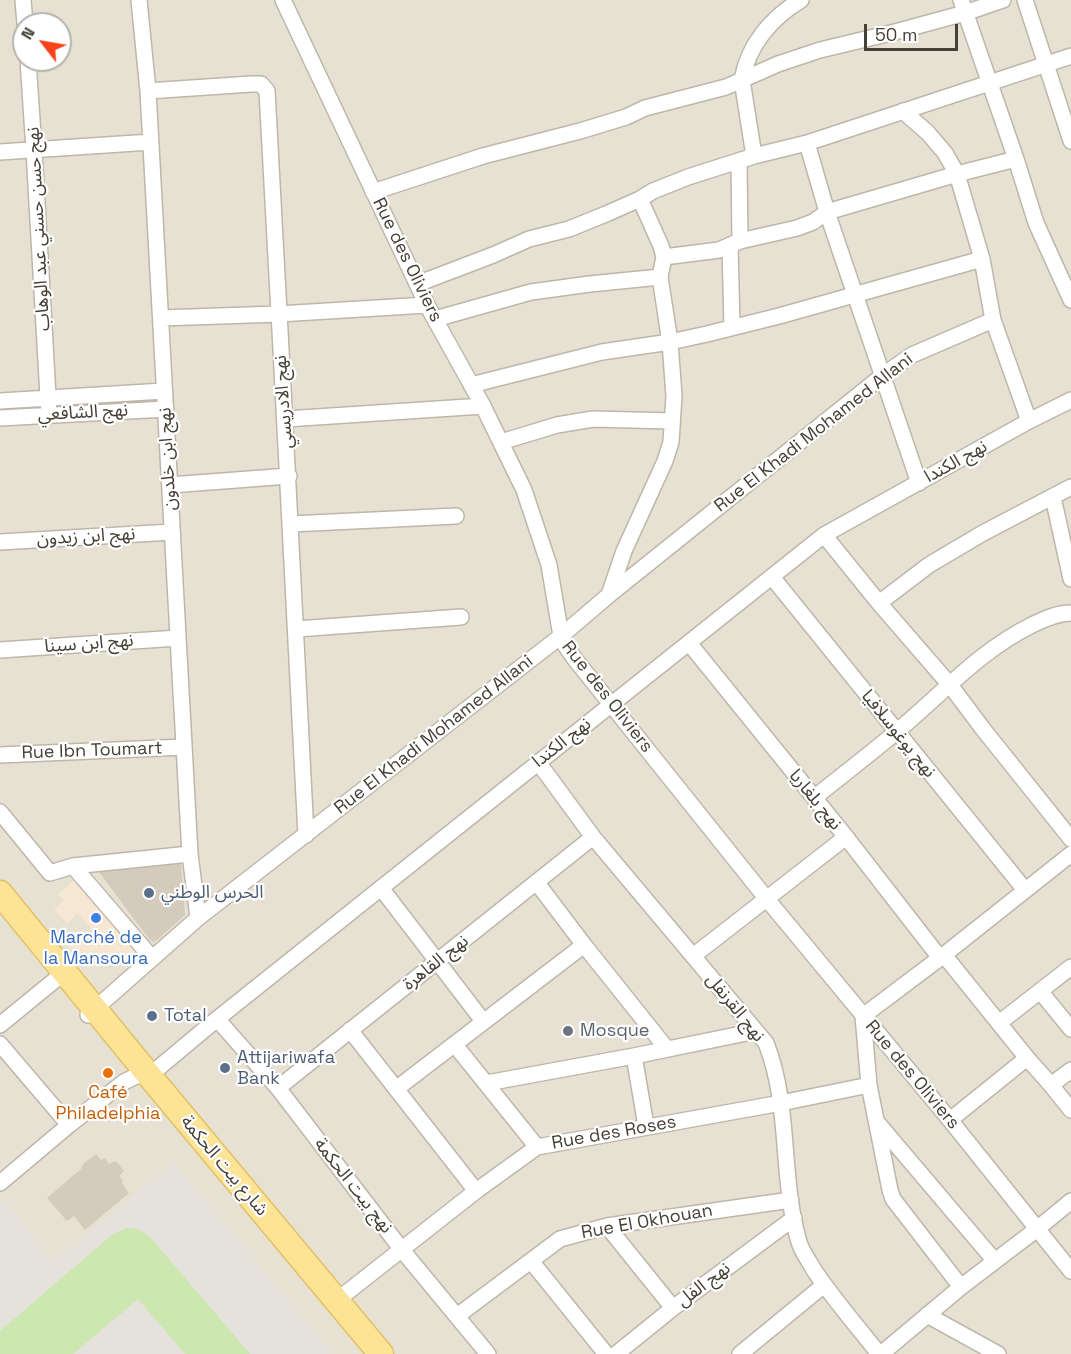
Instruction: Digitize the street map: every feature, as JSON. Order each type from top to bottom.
[{"type":"main road","name":"شارع بيت الحكمة","points":[[0,893],[90,1013],[361,1354]]},
{"type":"main road","name":"شارع بيت الحكمة","points":[[0,912],[55,980],[90,1013]]},
{"type":"main road","name":"شارع بيت الحكمة","points":[[140,1075],[381,1354]]},
{"type":"street","name":"نهج ابن خلدون","points":[[139,0],[148,91],[190,854],[198,918]]},
{"type":"street","name":"Rue des Oliviers","points":[[283,0],[427,305],[483,406],[524,490],[546,555],[561,636],[570,653],[766,898],[950,1120],[1071,1271]]},
{"type":"street","points":[[732,327],[735,243],[747,158],[742,80],[749,53],[760,37],[775,20],[801,0]]},
{"type":"street","points":[[373,192],[483,156],[580,131],[617,120],[645,108],[726,87],[778,64],[820,50],[895,32],[963,6],[1003,0]]},
{"type":"street","points":[[1025,0],[1071,141]]},
{"type":"street","points":[[963,6],[1036,223],[1071,300]]},
{"type":"street","points":[[417,284],[529,239],[569,229],[640,199],[653,190],[688,177],[747,158],[807,143],[1071,56]]},
{"type":"street","name":"نهج حسن حسني عبد الوهاب","points":[[29,72],[49,414]]},
{"type":"street","name":"نهج الادريسي","points":[[148,91],[251,84],[261,84],[267,91],[289,476],[306,835]]},
{"type":"street","points":[[903,111],[928,133],[945,153],[957,174],[982,259],[993,320],[1029,421]]},
{"type":"street","points":[[0,152],[151,142]]},
{"type":"street","points":[[807,143],[827,212],[919,483]]},
{"type":"street","points":[[664,257],[719,249],[797,228],[813,222],[827,212],[1016,159]]},
{"type":"street","points":[[609,595],[624,551],[671,442],[674,396],[670,342],[660,277],[664,257],[640,199]]},
{"type":"street","points":[[471,385],[603,352],[670,342],[732,327],[982,259]]},
{"type":"street","points":[[435,319],[531,292],[660,277]]},
{"type":"street","points":[[161,318],[427,305]]},
{"type":"street","name":"Rue El Khadi Mohamed Allani","points":[[90,1013],[198,918],[561,636],[882,376],[912,355],[993,320]]},
{"type":"street","name":"نهج الشافعي","points":[[0,401],[164,391]]},
{"type":"street","name":"نهج الكندا","points":[[0,1183],[124,1082],[156,1070],[824,535],[1071,400]]},
{"type":"street","points":[[286,419],[483,406]]},
{"type":"street","name":"نهج الشافعي","points":[[0,418],[166,409]]},
{"type":"street","points":[[501,442],[557,425],[593,419],[672,421]]},
{"type":"street","points":[[170,485],[289,476]]},
{"type":"street","points":[[879,603],[929,565],[983,533],[1071,487]]},
{"type":"street","points":[[1053,497],[1071,579]]},
{"type":"street","points":[[291,524],[456,516]]},
{"type":"street","name":"نهج ابن زيدون","points":[[0,542],[172,532]]},
{"type":"street","points":[[824,535],[950,685],[1071,839]]},
{"type":"street","name":"نهج يوغوسلافيا","points":[[772,577],[1025,890]]},
{"type":"street","points":[[814,798],[896,732],[988,651],[1012,635],[1052,616],[1071,613]]},
{"type":"street","points":[[297,629],[461,617]]},
{"type":"street","name":"نهج ابن سينا","points":[[0,650],[178,638]]},
{"type":"street","name":"نهج بلغاريا","points":[[689,643],[942,957],[1071,1110]]},
{"type":"street","name":"Rue Ibn Toumart","points":[[0,755],[184,747]]},
{"type":"street","name":"نهج القرنفل","points":[[538,762],[593,837],[766,1042],[773,1061],[781,1103],[791,1200],[800,1242],[805,1255],[824,1285],[880,1354]]},
{"type":"street","points":[[0,812],[50,873],[73,866],[190,854]]},
{"type":"street","name":"نهج القاهرة","points":[[278,1088],[593,837]]},
{"type":"street","points":[[693,956],[846,837]]},
{"type":"street","points":[[961,1287],[893,1199],[869,1085],[863,1016],[942,957],[1070,855]]},
{"type":"street","points":[[73,866],[152,958]]},
{"type":"street","points":[[537,882],[667,1049]]},
{"type":"street","points":[[381,888],[483,1021]]},
{"type":"street","points":[[396,1089],[584,945]]},
{"type":"street","points":[[999,1023],[1071,967]]},
{"type":"street","points":[[0,1025],[55,980]]},
{"type":"street","points":[[1040,991],[1071,1029]]},
{"type":"street","name":"نهج بيت الحكمة","points":[[217,1019],[278,1088],[402,1250],[488,1354]]},
{"type":"street","points":[[350,1030],[476,1191]]},
{"type":"street","points":[[487,1083],[756,1032]]},
{"type":"street","points":[[0,1044],[69,1125]]},
{"type":"street","points":[[455,1045],[537,1147]]},
{"type":"street","points":[[634,1056],[646,1126]]},
{"type":"street","points":[[950,1120],[1027,1058]]},
{"type":"street","points":[[1051,1085],[1071,1070]]},
{"type":"street","name":"Rue des Roses","points":[[336,1300],[476,1191],[537,1147],[869,1085]]},
{"type":"street","points":[[875,1119],[994,1260]]},
{"type":"street","name":"Rue El Okhouan","points":[[457,1316],[561,1239],[607,1226],[791,1200]]},
{"type":"street","points":[[880,1354],[994,1260],[1071,1201]]},
{"type":"street","name":"نهج الفل","points":[[616,1354],[673,1308],[795,1218]]},
{"type":"street","points":[[607,1226],[673,1308]]},
{"type":"street","points":[[531,1261],[606,1354]]},
{"type":"street","points":[[740,1354],[824,1285]]},
{"type":"street","points":[[927,1315],[998,1354]]},
{"type":"shaded area","points":[[0,0],[1071,0],[1071,1354],[0,1354]]},
{"type":"shaded area","name":"Marché de la Mansoura","points":[[76,878],[136,948],[137,953],[124,965],[113,953],[102,962],[95,950],[86,959],[78,950],[73,952],[66,945],[81,931],[90,940],[97,935],[77,913],[67,924],[54,909],[63,900],[58,894]]},
{"type":"shaded area","points":[[174,1162],[333,1354],[0,1354],[0,1204],[4,1200],[53,1261]]},
{"type":"green space","points":[[127,1228],[138,1229],[150,1237],[250,1354],[185,1354],[138,1299],[73,1354],[0,1354],[0,1331],[113,1234]]},
{"type":"building","name":"الحرس الوطني","points":[[181,861],[185,915],[153,942],[99,872],[101,867]]},
{"type":"building","points":[[96,1154],[101,1160],[105,1158],[109,1164],[116,1161],[124,1171],[119,1176],[129,1193],[85,1230],[74,1216],[67,1221],[47,1198]]},
{"type":"place","name":"الحرس الوطني","points":[[149,893]]},
{"type":"place","name":"Marché de la Mansoura","points":[[96,918]]},
{"type":"place","name":"Total","points":[[152,1016]]},
{"type":"place","name":"Mosque","points":[[568,1031]]},
{"type":"place","name":"Attijariwafa Bank","points":[[225,1068]]},
{"type":"place","name":"Café Philadelphia","points":[[108,1073]]}]
